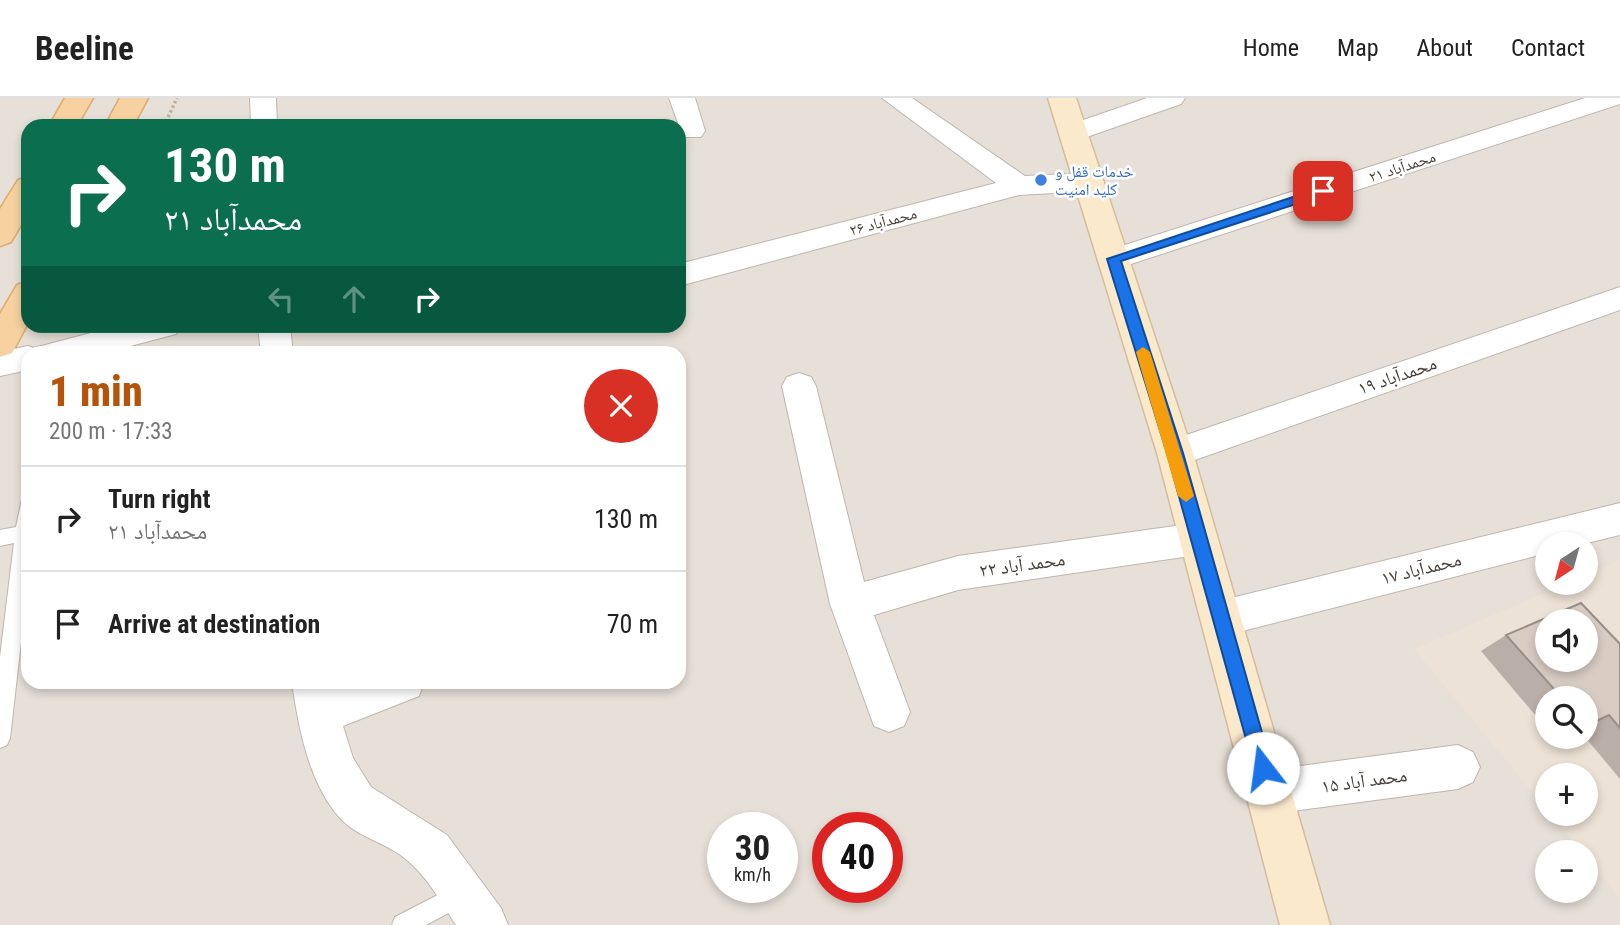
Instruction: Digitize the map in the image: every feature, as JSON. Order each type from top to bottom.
[{"type":"main road","points":[[67,119],[79,98]]},
{"type":"main road","points":[[123,119],[134,98]]},
{"type":"main road","points":[[0,235],[21,199]]},
{"type":"main road","points":[[0,344],[21,306]]},
{"type":"street","points":[[263,98],[264,119]]},
{"type":"street","points":[[681,98],[692,131]]},
{"type":"street","points":[[895,98],[1019,186]]},
{"type":"street","points":[[1172,98],[1068,115],[1175,453],[1223,618],[1305,925]]},
{"type":"street","name":"محمدآباد ۲۱","points":[[1114,259],[1611,98]]},
{"type":"street","name":"محمدآباد ۲۶","points":[[686,273],[1019,186],[1090,183]]},
{"type":"street","name":"محمدآباد ۱۹","points":[[1175,453],[1620,298]]},
{"type":"street","points":[[79,346],[135,333]]},
{"type":"street","points":[[0,364],[21,359]]},
{"type":"street","points":[[799,386],[850,604],[889,712]]},
{"type":"street","name":"محمدآباد ۱۷","points":[[1223,618],[1620,519]]},
{"type":"street","name":"محمد آباد ۲۲","points":[[850,604],[958,573],[1198,539]]},
{"type":"street","points":[[367,689],[315,699],[325,745],[353,798],[365,811],[393,824],[430,851],[473,909]]},
{"type":"street","name":"محمد آباد ۱۵","points":[[1270,792],[1458,767]]},
{"type":"lane","points":[[0,538],[21,533]]},
{"type":"lane","points":[[0,738],[21,572]]},
{"type":"lane","points":[[403,925],[473,909]]},
{"type":"path","points":[[167,119],[177,98]]},
{"type":"shaded area","points":[[0,98],[1620,98],[1620,925],[0,925]]},
{"type":"shaded area","points":[[1620,560],[1620,898],[1598,871],[1598,840],[1572,840],[1560,826],[1598,826],[1598,763],[1535,763],[1535,795],[1414,649],[1539,595],[1598,595],[1598,570]]},
{"type":"building","points":[[1581,603],[1587,609],[1567,609]]},
{"type":"building","points":[[1598,621],[1620,644],[1620,728],[1609,715],[1598,720],[1598,686],[1551,686],[1539,672],[1598,672]]},
{"type":"building","points":[[1535,623],[1535,668],[1506,635]]},
{"type":"slow traffic","points":[[1143,352],[1186,496]]},
{"type":"place","name":"خدمات قفل و کلید امنیت","points":[[1041,180]]},
{"type":"route","points":[[1263,768],[1175,453],[1114,259],[1323,191]]}]
